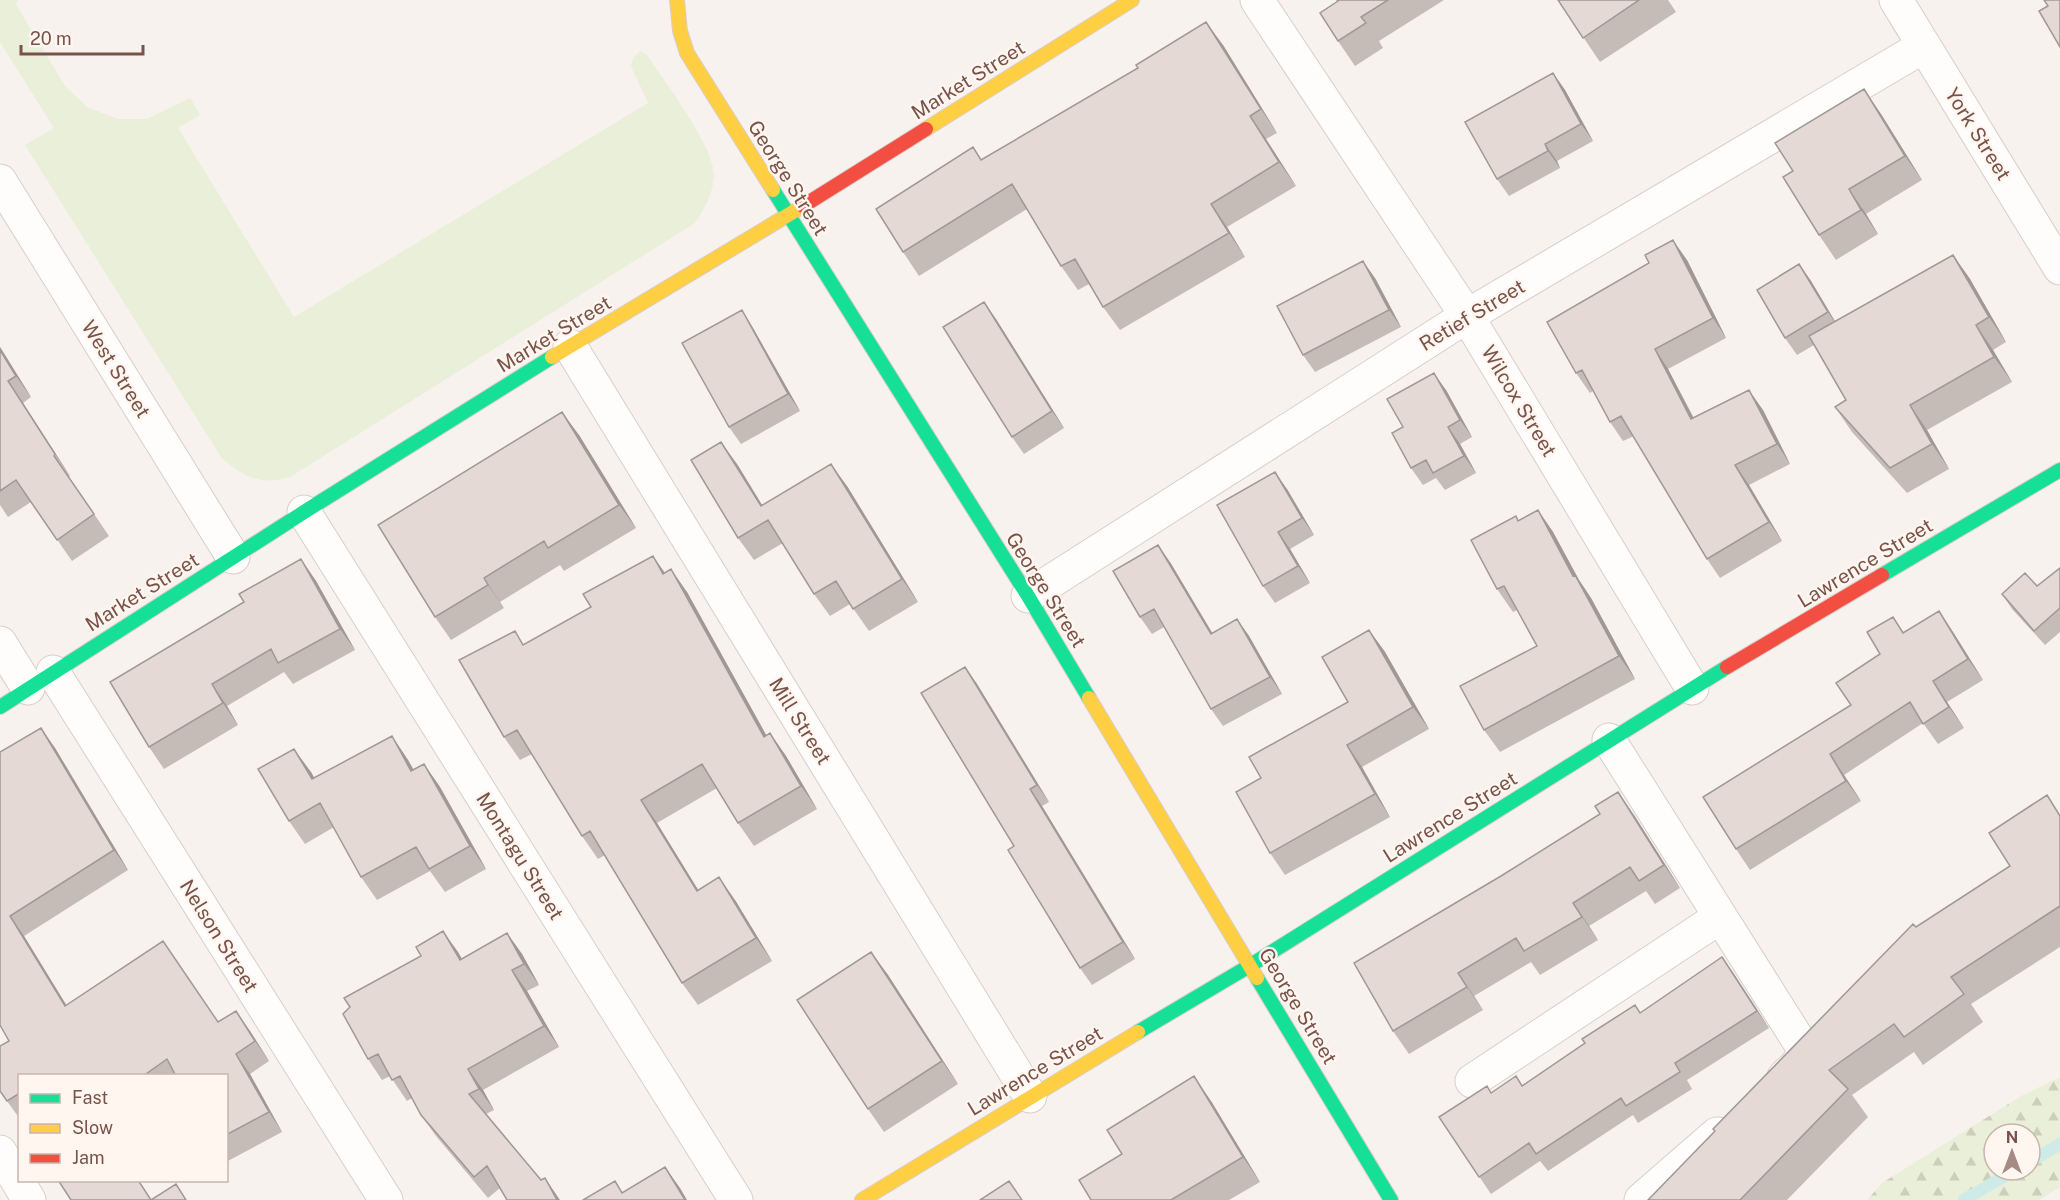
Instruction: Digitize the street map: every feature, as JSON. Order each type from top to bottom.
[{"type":"street","name":"George Street","points":[[678,0],[680,31],[687,53],[1028,596],[1391,1200]]},
{"type":"street","name":"Market Street","points":[[0,707],[304,512],[570,346],[788,215],[1132,0]]},
{"type":"street","name":"Wilcox Street","points":[[1257,0],[1467,316],[1692,688]]},
{"type":"street","name":"York Street","points":[[1896,0],[2060,268]]},
{"type":"street","name":"Retief Street","points":[[1028,596],[1467,316],[1923,46]]},
{"type":"street","name":"West Street","points":[[0,181],[233,557]]},
{"type":"street","name":"Mill Street","points":[[570,346],[1030,1096]]},
{"type":"street","name":"Lawrence Street","points":[[862,1200],[1251,964],[1692,688],[2060,470]]},
{"type":"street","name":"Montagu Street","points":[[304,512],[736,1200]]},
{"type":"street","name":"Nelson Street","points":[[0,643],[40,680],[386,1200]]},
{"type":"street","points":[[1609,740],[1802,1047],[1803,1054],[1800,1063],[1765,1093]]},
{"type":"street","points":[[1472,1081],[1720,917]]},
{"type":"street","points":[[1641,1200],[1738,1116]]},
{"type":"street","points":[[0,1152],[18,1182]]},
{"type":"street","points":[[18,1182],[29,1200]]},
{"type":"green space","points":[[0,0],[19,0],[15,3],[65,86],[87,107],[118,119],[147,119],[190,98],[200,115],[178,128],[294,317],[648,103],[631,66],[633,58],[640,51],[647,55],[698,132],[712,164],[714,176],[712,189],[695,223],[290,477],[280,480],[253,478],[237,470],[221,457],[25,145],[54,128],[0,42]]},
{"type":"green space","points":[[2060,1077],[2060,1187],[2039,1200],[1867,1200],[1882,1183],[2021,1096]]},
{"type":"building","points":[[1337,0],[1388,0],[1361,17],[1366,23],[1338,41],[1320,13]]},
{"type":"building","points":[[1558,0],[1639,0],[1583,38]]},
{"type":"building","points":[[2044,0],[2060,0],[2060,47],[2039,11],[2048,6]]},
{"type":"building","points":[[1206,22],[1261,109],[1250,116],[1279,162],[1211,204],[1229,233],[1103,307],[1075,259],[1061,266],[1012,184],[903,252],[876,209],[973,147],[981,160],[1138,68],[1136,65]]},
{"type":"building","points":[[1553,73],[1581,124],[1545,144],[1548,151],[1497,179],[1465,122]]},
{"type":"building","points":[[1864,89],[1905,156],[1849,189],[1861,210],[1819,235],[1783,177],[1793,171],[1775,143]]},
{"type":"building","points":[[1673,240],[1713,318],[1655,349],[1691,419],[1749,390],[1777,444],[1735,465],[1769,522],[1707,559],[1621,416],[1610,422],[1582,370],[1576,373],[1547,322],[1649,263],[1645,255]]},
{"type":"building","points":[[1953,255],[1989,317],[1976,325],[1994,357],[1910,405],[1932,444],[1890,468],[1835,407],[1846,400],[1809,336]]},
{"type":"building","points":[[1363,261],[1389,310],[1303,355],[1277,306]]},
{"type":"building","points":[[1799,264],[1828,312],[1785,338],[1757,290]]},
{"type":"building","points":[[984,302],[1052,411],[1012,437],[943,327]]},
{"type":"building","points":[[742,310],[788,394],[729,427],[682,343]]},
{"type":"building","points":[[0,350],[16,376],[8,381],[55,454],[54,456],[94,514],[57,540],[16,480],[0,491]]},
{"type":"building","points":[[1434,373],[1460,420],[1448,427],[1464,456],[1433,473],[1426,460],[1411,468],[1392,433],[1403,427],[1387,399]]},
{"type":"building","points":[[562,412],[619,505],[548,548],[544,541],[484,578],[488,585],[435,617],[378,525]]},
{"type":"building","points":[[721,442],[761,506],[831,464],[902,579],[853,609],[836,581],[814,594],[768,520],[738,538],[691,460]]},
{"type":"building","points":[[1275,472],[1302,518],[1278,532],[1298,566],[1263,586],[1217,505]]},
{"type":"building","points":[[1538,510],[1619,656],[1484,730],[1460,686],[1537,646],[1504,586],[1497,589],[1471,540],[1516,516],[1518,521]]},
{"type":"building","points":[[1158,545],[1211,634],[1237,619],[1270,677],[1211,709],[1154,609],[1140,617],[1113,571]]},
{"type":"building","points":[[653,556],[663,574],[671,569],[764,737],[770,733],[801,786],[738,823],[702,764],[641,800],[697,891],[719,877],[756,938],[682,983],[590,831],[582,836],[517,730],[504,737],[459,660],[515,631],[523,645],[591,607],[583,594]]},
{"type":"building","points":[[301,559],[340,629],[278,663],[271,649],[212,684],[223,703],[149,747],[110,682],[244,602],[239,594]]},
{"type":"building","points":[[2060,568],[2060,608],[2034,631],[2002,594],[2025,573],[2037,586]]},
{"type":"building","points":[[1939,611],[1968,659],[1933,681],[1949,707],[1923,724],[1910,702],[1830,754],[1846,781],[1736,849],[1703,797],[1851,705],[1836,683],[1880,654],[1867,632],[1893,617],[1903,633]]},
{"type":"building","points":[[1369,630],[1413,707],[1347,745],[1375,794],[1270,853],[1236,792],[1261,778],[1249,757],[1348,702],[1322,657]]},
{"type":"building","points":[[965,667],[1037,785],[1030,789],[1123,942],[1080,968],[1008,850],[1014,846],[921,693]]},
{"type":"building","points":[[41,728],[114,850],[10,916],[65,1006],[163,941],[218,1022],[236,1011],[255,1041],[236,1054],[269,1112],[228,1134],[228,1074],[175,1074],[167,1059],[146,1074],[18,1074],[18,1094],[7,1101],[0,1091],[0,1046],[9,1041],[0,1025],[0,752]]},
{"type":"building","points":[[392,736],[411,771],[424,764],[470,846],[429,869],[416,847],[361,877],[320,803],[289,821],[258,769],[294,749],[312,779]]},
{"type":"building","points":[[1618,792],[1664,865],[1639,881],[1630,867],[1573,903],[1582,917],[1524,951],[1516,938],[1458,973],[1467,987],[1393,1031],[1354,963],[1600,814],[1595,806]]},
{"type":"building","points":[[2047,795],[2060,816],[2060,906],[1951,977],[1964,994],[1904,1037],[1894,1024],[1829,1070],[1848,1089],[1740,1200],[1648,1200],[1715,1131],[1713,1129],[1913,924],[1916,927],[2010,866],[1989,833]]},
{"type":"building","points":[[443,931],[460,960],[507,933],[524,964],[512,970],[544,1026],[468,1069],[479,1089],[469,1094],[541,1180],[545,1178],[557,1200],[507,1200],[487,1166],[474,1177],[421,1115],[400,1076],[392,1080],[378,1054],[368,1059],[343,1014],[350,1007],[344,998],[421,956],[416,947]]},
{"type":"building","points":[[871,952],[942,1061],[868,1109],[797,1000]]},
{"type":"building","points":[[1722,957],[1757,1011],[1675,1063],[1680,1072],[1626,1106],[1621,1098],[1536,1154],[1529,1143],[1479,1177],[1439,1117],[1487,1086],[1491,1093],[1516,1076],[1522,1086],[1585,1043],[1582,1039],[1635,1005],[1640,1013]]},
{"type":"building","points":[[1194,1076],[1243,1157],[1171,1200],[1091,1200],[1079,1180],[1122,1154],[1107,1130]]},
{"type":"building","points":[[665,1167],[685,1200],[583,1200],[615,1181],[622,1193]]},
{"type":"building","points":[[1009,1181],[1022,1200],[980,1200]]},
{"type":"building","points":[[59,1182],[139,1182],[151,1200],[71,1200]]},
{"type":"building","points":[[176,1184],[186,1200],[151,1200]]},
{"type":"waterway","points":[[2042,1155],[2060,1144]]},
{"type":"waterway","points":[[1964,1200],[1995,1182]]},
{"type":"traffic: fast","points":[[773,190],[1028,596],[1089,698]]},
{"type":"traffic: fast","points":[[0,707],[304,512],[552,357]]},
{"type":"traffic: fast","points":[[1882,575],[2060,470]]},
{"type":"traffic: fast","points":[[1138,1032],[1251,965],[1727,667]]},
{"type":"traffic: fast","points":[[1257,978],[1391,1200]]},
{"type":"traffic: slow","points":[[677,0],[680,31],[687,53],[773,190]]},
{"type":"traffic: slow","points":[[926,129],[1132,0]]},
{"type":"traffic: slow","points":[[552,357],[803,206]]},
{"type":"traffic: slow","points":[[1089,698],[1257,978]]},
{"type":"traffic: slow","points":[[862,1200],[1138,1032]]},
{"type":"traffic: jam","points":[[803,206],[926,129]]},
{"type":"traffic: jam","points":[[1727,667],[1882,575]]}]
